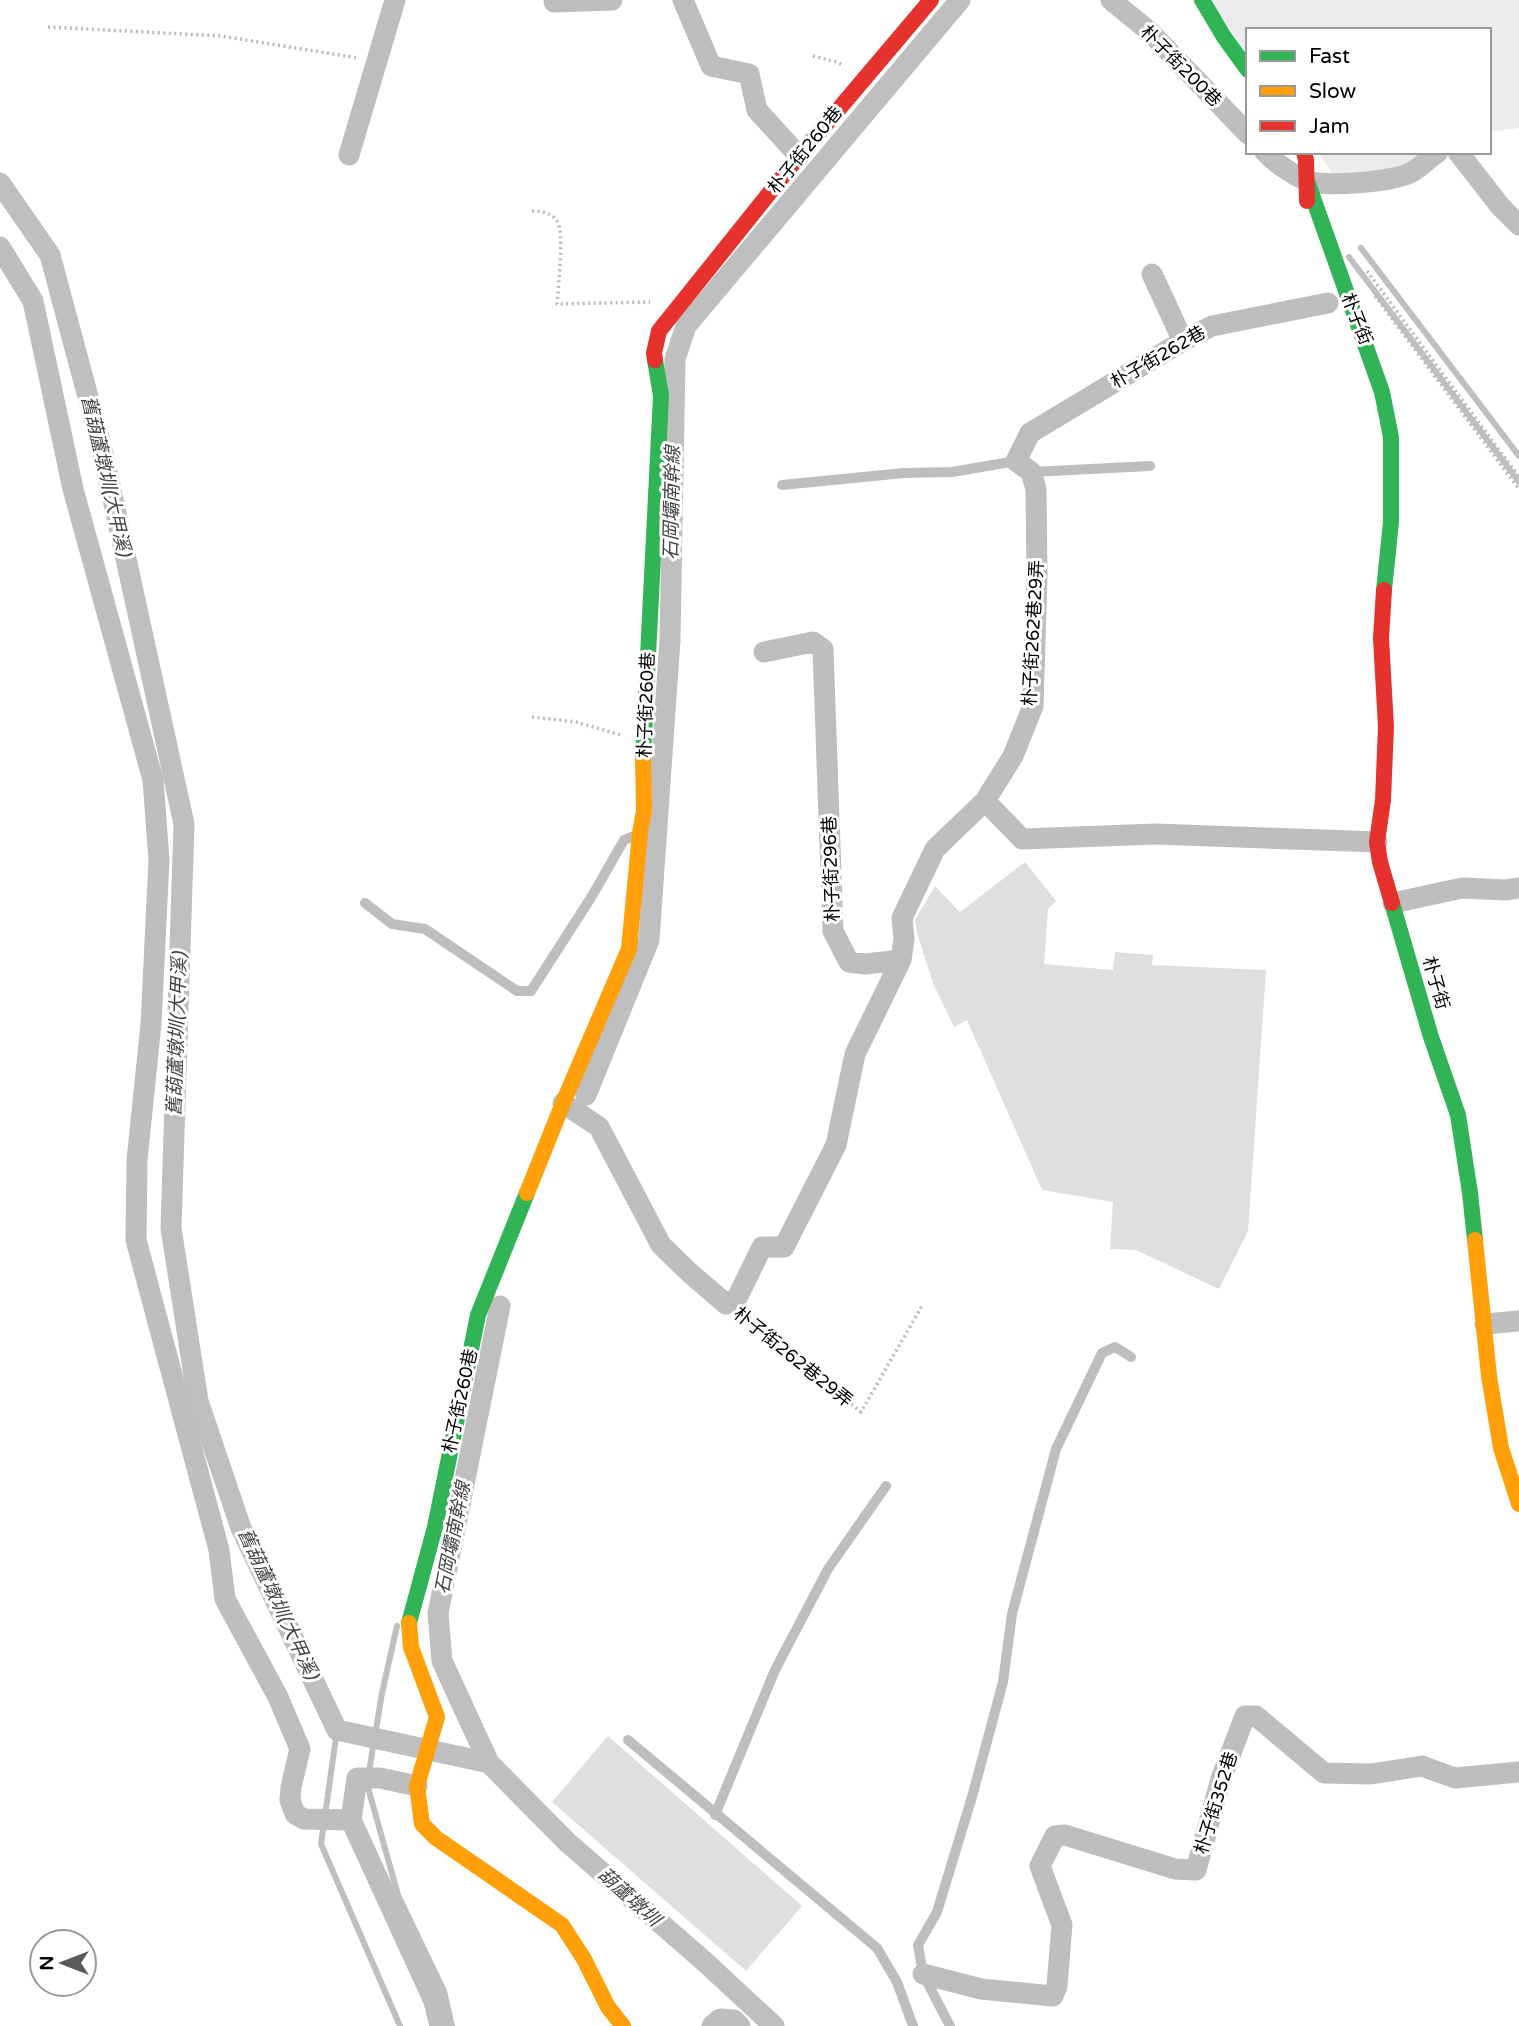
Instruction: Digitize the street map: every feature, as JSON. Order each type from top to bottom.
[{"type":"street","points":[[349,155],[395,0]]},
{"type":"street","points":[[554,2],[612,0]]},
{"type":"street","points":[[683,0],[711,66],[749,74],[757,110],[799,156]]},
{"type":"street","name":"朴子街260巷","points":[[623,2026],[607,2007],[584,1959],[562,1925],[436,1838],[422,1824],[418,1786],[438,1717],[411,1647],[409,1620],[435,1527],[478,1315],[629,948],[644,810],[643,742],[661,396],[654,353],[659,331],[799,156],[931,0]]},
{"type":"street","name":"朴子街200巷","points":[[1111,0],[1150,32],[1246,132]]},
{"type":"street","points":[[1202,0],[1246,67]]},
{"type":"street","points":[[1267,154],[1307,181],[1340,184],[1365,183],[1411,173],[1435,154]]},
{"type":"street","name":"朴子街","points":[[1304,154],[1308,232]]},
{"type":"street","points":[[1460,154],[1500,206],[1519,225]]},
{"type":"street","name":"朴子街","points":[[1307,181],[1382,393],[1391,437],[1391,522],[1381,638],[1386,727],[1383,800],[1377,842],[1380,862],[1431,1037],[1458,1115],[1470,1193],[1489,1376],[1501,1448],[1519,1504]]},
{"type":"street","points":[[0,247],[33,301],[73,489],[153,780],[159,860],[151,1024],[136,1160],[136,1240],[219,1550],[225,1599],[278,1697],[300,1749],[291,1787],[290,1800],[295,1814],[304,1819],[351,1820]]},
{"type":"street","points":[[1152,274],[1184,341]]},
{"type":"street","name":"朴子街262巷","points":[[1024,466],[1030,433],[1184,341],[1212,327],[1329,303]]},
{"type":"street","name":"朴子街","points":[[1360,379],[1392,467]]},
{"type":"street","name":"朴子街262巷29弄","points":[[985,801],[1013,755],[1033,706],[1037,575],[1036,489],[1024,466]]},
{"type":"street","name":"朴子街296巷","points":[[764,652],[813,642],[823,649],[833,931],[849,962],[864,964],[901,960]]},
{"type":"street","points":[[563,1103],[599,1127],[661,1245],[726,1304],[737,1298],[762,1247],[784,1247],[836,1145],[855,1054],[901,960],[904,939],[902,918],[934,849],[985,801],[1022,839],[1156,834],[1377,842]]},
{"type":"street","points":[[1393,903],[1462,888],[1519,888]]},
{"type":"street","points":[[1485,1324],[1519,1321]]},
{"type":"street","name":"朴子街352巷","points":[[923,1974],[981,1989],[1053,1996],[1057,1986],[1062,1925],[1040,1866],[1055,1836],[1065,1835],[1175,1869],[1196,1870],[1221,1779],[1245,1716],[1256,1716],[1324,1773],[1371,1774],[1422,1766],[1455,1777],[1519,1772]]},
{"type":"street","points":[[418,1786],[380,1778],[357,1778],[351,1820],[434,2001],[440,2026]]},
{"type":"street","points":[[712,2026],[720,2019],[734,2020],[740,2026]]},
{"type":"lane","points":[[782,485],[904,473],[1024,466],[1150,466]]},
{"type":"lane","points":[[365,903],[392,924],[425,929],[517,991],[531,991],[592,896],[624,840],[640,834]]},
{"type":"lane","points":[[950,2026],[923,1974],[918,1945],[937,1912],[972,1797],[1003,1682],[1012,1614],[1056,1449],[1102,1353],[1115,1347],[1131,1357]]},
{"type":"lane","points":[[715,1815],[775,1670],[828,1569],[887,1486]]},
{"type":"lane","points":[[628,1740],[877,1948],[897,1982],[913,2026]]},
{"type":"path","points":[[48,27],[221,36],[377,61]]},
{"type":"path","points":[[813,56],[837,62],[864,77]]},
{"type":"path","points":[[532,211],[544,212],[556,219],[561,230],[557,304],[680,302]]},
{"type":"path","points":[[1366,269],[1519,477]]},
{"type":"path","points":[[1374,296],[1519,489]]},
{"type":"path","points":[[1405,335],[1409,331]]},
{"type":"path","points":[[1462,413],[1467,408]]},
{"type":"path","points":[[1507,474],[1512,468]]},
{"type":"path","points":[[532,717],[576,722],[643,742]]},
{"type":"path","name":"朴子街262巷29弄","points":[[726,1304],[861,1412],[923,1304]]},
{"type":"shaded area","points":[[1209,0],[1519,0],[1519,128],[1491,132],[1491,28],[1246,28],[1246,51]]},
{"type":"shaded area","points":[[1320,154],[1426,154],[1407,170],[1333,176]]},
{"type":"building","points":[[1025,862],[1056,901],[1048,909],[1044,964],[1113,970],[1115,952],[1153,955],[1152,965],[1266,970],[1248,1231],[1219,1289],[1136,1250],[1110,1249],[1113,1202],[1042,1190],[967,1020],[954,1027],[933,983],[915,920],[935,886],[960,912]]},
{"type":"building","points":[[608,1736],[802,1906],[746,1971],[552,1802]]},
{"type":"waterway","name":"石岡壩南幹線","points":[[586,1095],[649,940],[670,640],[675,359],[686,326],[960,0]]},
{"type":"waterway","name":"舊葫蘆墩圳(大甲溪)","points":[[0,183],[50,255],[102,449],[184,824],[171,1228],[198,1401],[241,1528],[337,1730],[489,1763]]},
{"type":"waterway","points":[[1361,248],[1519,456]]},
{"type":"waterway","points":[[1349,257],[1519,482]]},
{"type":"waterway","name":"石岡壩南幹線","points":[[500,1306],[438,1613],[442,1661],[489,1763],[567,1842],[774,2026]]},
{"type":"waterway","points":[[397,1626],[382,1693],[367,1784],[398,1895],[444,1991],[452,2026]]},
{"type":"waterway","points":[[337,1730],[321,1844],[400,2026]]},
{"type":"traffic: fast","points":[[1202,0],[1246,67]]},
{"type":"traffic: fast","points":[[1307,181],[1382,392],[1391,437],[1391,522],[1384,590]]},
{"type":"traffic: fast","points":[[643,756],[661,396],[655,360]]},
{"type":"traffic: fast","points":[[1392,903],[1431,1037],[1458,1115],[1475,1240]]},
{"type":"traffic: fast","points":[[409,1623],[435,1527],[478,1315],[527,1193]]},
{"type":"traffic: slow","points":[[527,1193],[629,949],[644,810],[643,756]]},
{"type":"traffic: slow","points":[[1475,1240],[1489,1376],[1501,1448],[1519,1504]]},
{"type":"traffic: slow","points":[[409,1623],[411,1647],[437,1717],[417,1786],[422,1824],[436,1838],[562,1925],[584,1959],[608,2007],[623,2026]]},
{"type":"traffic: jam","points":[[655,360],[659,331],[799,156],[931,0]]},
{"type":"traffic: jam","points":[[1304,154],[1307,201]]},
{"type":"traffic: jam","points":[[1384,590],[1381,638],[1386,727],[1383,800],[1377,842],[1392,903]]},
{"type":"water label","name":"葫蘆墩圳","points":[[629,1897]]}]
